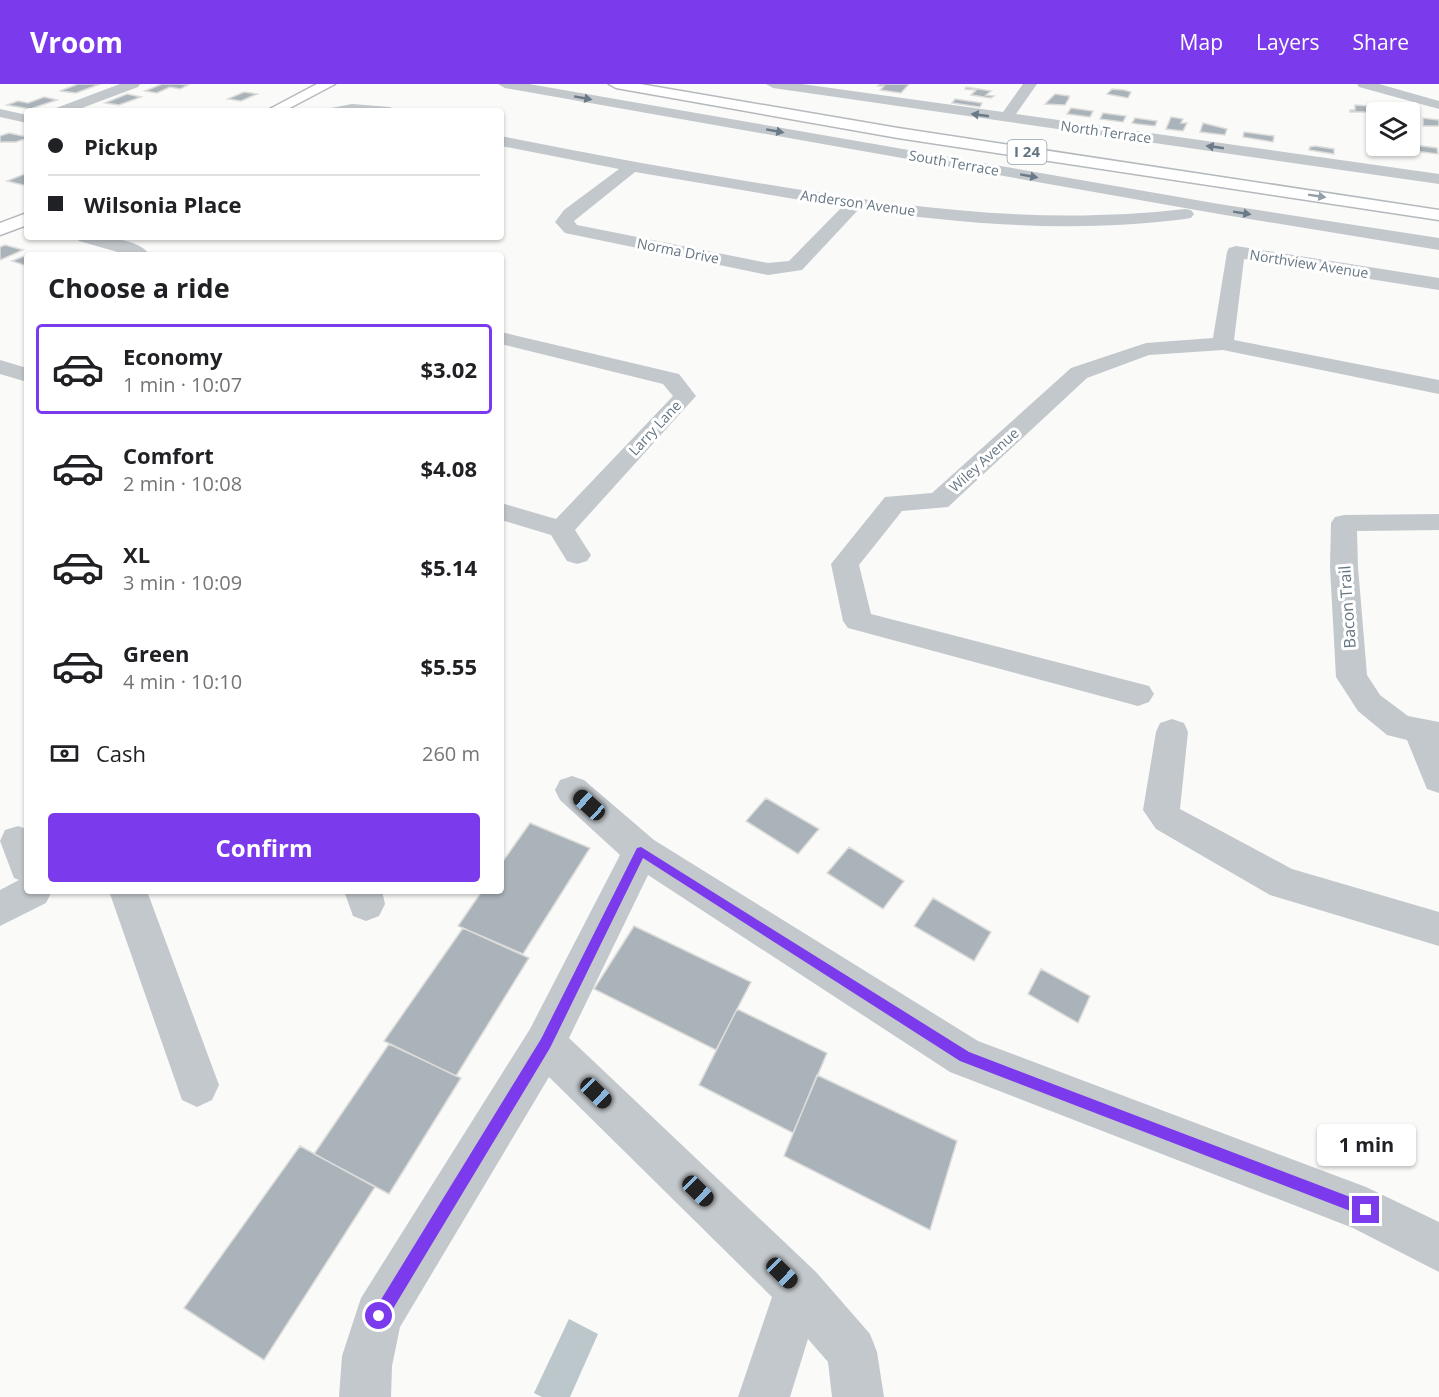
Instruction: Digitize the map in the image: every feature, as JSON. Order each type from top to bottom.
[{"type":"main road","points":[[279,108],[328,84]]},
{"type":"main road","name":"I 24","points":[[616,84],[898,133],[1439,215]]},
{"type":"main road","name":"I 24","points":[[666,84],[901,123],[1439,201]]},
{"type":"main road","points":[[0,230],[24,220]]},
{"type":"street","points":[[69,108],[133,84]]},
{"type":"street","name":"South Terrace","points":[[505,84],[1219,209],[1439,244]]},
{"type":"street","name":"North Terrace","points":[[773,84],[1439,179]]},
{"type":"street","points":[[1006,118],[1030,84]]},
{"type":"street","points":[[1364,84],[1439,105]]},
{"type":"street","points":[[0,113],[24,118]]},
{"type":"street","name":"Anderson Avenue","points":[[504,142],[630,168],[854,204],[983,219],[1060,222],[1167,217],[1219,209]]},
{"type":"street","points":[[1381,171],[1388,164],[1400,162],[1439,164]]},
{"type":"street","name":"Norma Drive","points":[[630,168],[570,214],[564,222],[571,229],[768,269],[795,266],[854,204]]},
{"type":"street","points":[[96,240],[136,252]]},
{"type":"street","name":"Northview Avenue","points":[[1223,344],[1236,252],[1439,284]]},
{"type":"street","name":"Larry Lane","points":[[504,339],[671,379],[685,396],[561,529]]},
{"type":"street","name":"Wiley Avenue","points":[[1138,694],[858,621],[845,564],[894,503],[939,501],[1079,373],[1146,350],[1223,344],[1439,387]]},
{"type":"street","points":[[0,367],[24,374]]},
{"type":"street","points":[[504,512],[561,529],[577,555]]},
{"type":"street","name":"Bacon Trail","points":[[1429,732],[1399,726],[1369,703],[1352,677],[1344,567],[1344,523],[1439,522]]},
{"type":"street","points":[[1172,732],[1161,810],[1167,819],[1283,883],[1439,929]]},
{"type":"street","points":[[1429,732],[1439,779]]},
{"type":"street","points":[[572,790],[641,851],[965,1057],[1366,1210],[1439,1248]]},
{"type":"street","points":[[365,1397],[363,1373],[379,1316],[545,1044],[641,851]]},
{"type":"street","points":[[0,909],[28,894]]},
{"type":"street","points":[[129,894],[197,1085]]},
{"type":"street","points":[[545,1044],[799,1289],[852,1352],[858,1397]]},
{"type":"street","points":[[764,1397],[799,1289]]},
{"type":"shaded area","points":[[569,1319],[598,1334],[570,1397],[542,1397],[534,1393]]},
{"type":"building","points":[[78,84],[100,84],[76,93],[60,91]]},
{"type":"building","points":[[162,84],[188,85],[180,89],[170,87],[157,93],[145,91]]},
{"type":"building","points":[[880,84],[909,84],[901,93],[880,90],[884,86],[878,86]]},
{"type":"building","points":[[966,87],[991,91],[986,95],[994,96],[991,98],[971,95],[976,90],[965,89]]},
{"type":"building","points":[[1112,89],[1131,92],[1128,98],[1107,94]]},
{"type":"building","points":[[244,92],[257,94],[241,101],[228,99]]},
{"type":"building","points":[[127,94],[141,97],[119,105],[105,103]]},
{"type":"building","points":[[1055,94],[1069,96],[1065,105],[1045,104]]},
{"type":"building","points":[[44,97],[57,100],[33,108],[7,105],[18,101],[28,103]]},
{"type":"building","points":[[955,99],[982,103],[980,107],[952,103]]},
{"type":"building","points":[[1355,105],[1366,106],[1366,112],[1350,112],[1350,110],[1355,110]]},
{"type":"building","points":[[1071,108],[1093,111],[1090,117],[1067,114]]},
{"type":"building","points":[[1103,113],[1126,116],[1123,122],[1100,119]]},
{"type":"building","points":[[1171,117],[1183,119],[1181,123],[1187,123],[1183,131],[1166,129]]},
{"type":"building","points":[[1135,118],[1157,121],[1155,126],[1132,123]]},
{"type":"building","points":[[1423,118],[1439,120],[1439,126],[1423,126]]},
{"type":"building","points":[[1203,123],[1227,129],[1225,135],[1200,132]]},
{"type":"building","points":[[1244,132],[1274,136],[1273,142],[1243,137]]},
{"type":"building","points":[[9,133],[24,136],[24,139],[16,142],[0,142],[0,136]]},
{"type":"building","points":[[1420,146],[1437,148],[1438,154],[1420,152]]},
{"type":"building","points":[[1310,147],[1334,149],[1334,154],[1309,150]]},
{"type":"building","points":[[24,174],[24,185],[7,181]]},
{"type":"building","points":[[5,245],[23,250],[0,260],[0,247]]},
{"type":"building","points":[[24,256],[24,265],[12,261]]},
{"type":"building","points":[[766,798],[819,829],[798,854],[746,821]]},
{"type":"building","points":[[530,823],[590,848],[523,954],[458,926],[480,894],[504,894],[504,860]]},
{"type":"building","points":[[849,847],[904,881],[883,909],[827,873]]},
{"type":"building","points":[[933,898],[991,932],[974,961],[914,926]]},
{"type":"building","points":[[634,926],[751,982],[716,1050],[594,989]]},
{"type":"building","points":[[463,928],[529,958],[456,1076],[384,1041]]},
{"type":"building","points":[[1041,969],[1090,996],[1078,1023],[1028,994]]},
{"type":"building","points":[[737,1009],[827,1053],[793,1133],[699,1085]]},
{"type":"building","points":[[389,1044],[461,1078],[389,1194],[314,1154]]},
{"type":"building","points":[[817,1075],[957,1141],[930,1230],[784,1156]]},
{"type":"building","points":[[300,1146],[375,1187],[264,1360],[184,1308]]},
{"type":"route","points":[[379,1316],[545,1044],[641,851],[965,1057],[1366,1210]]}]
